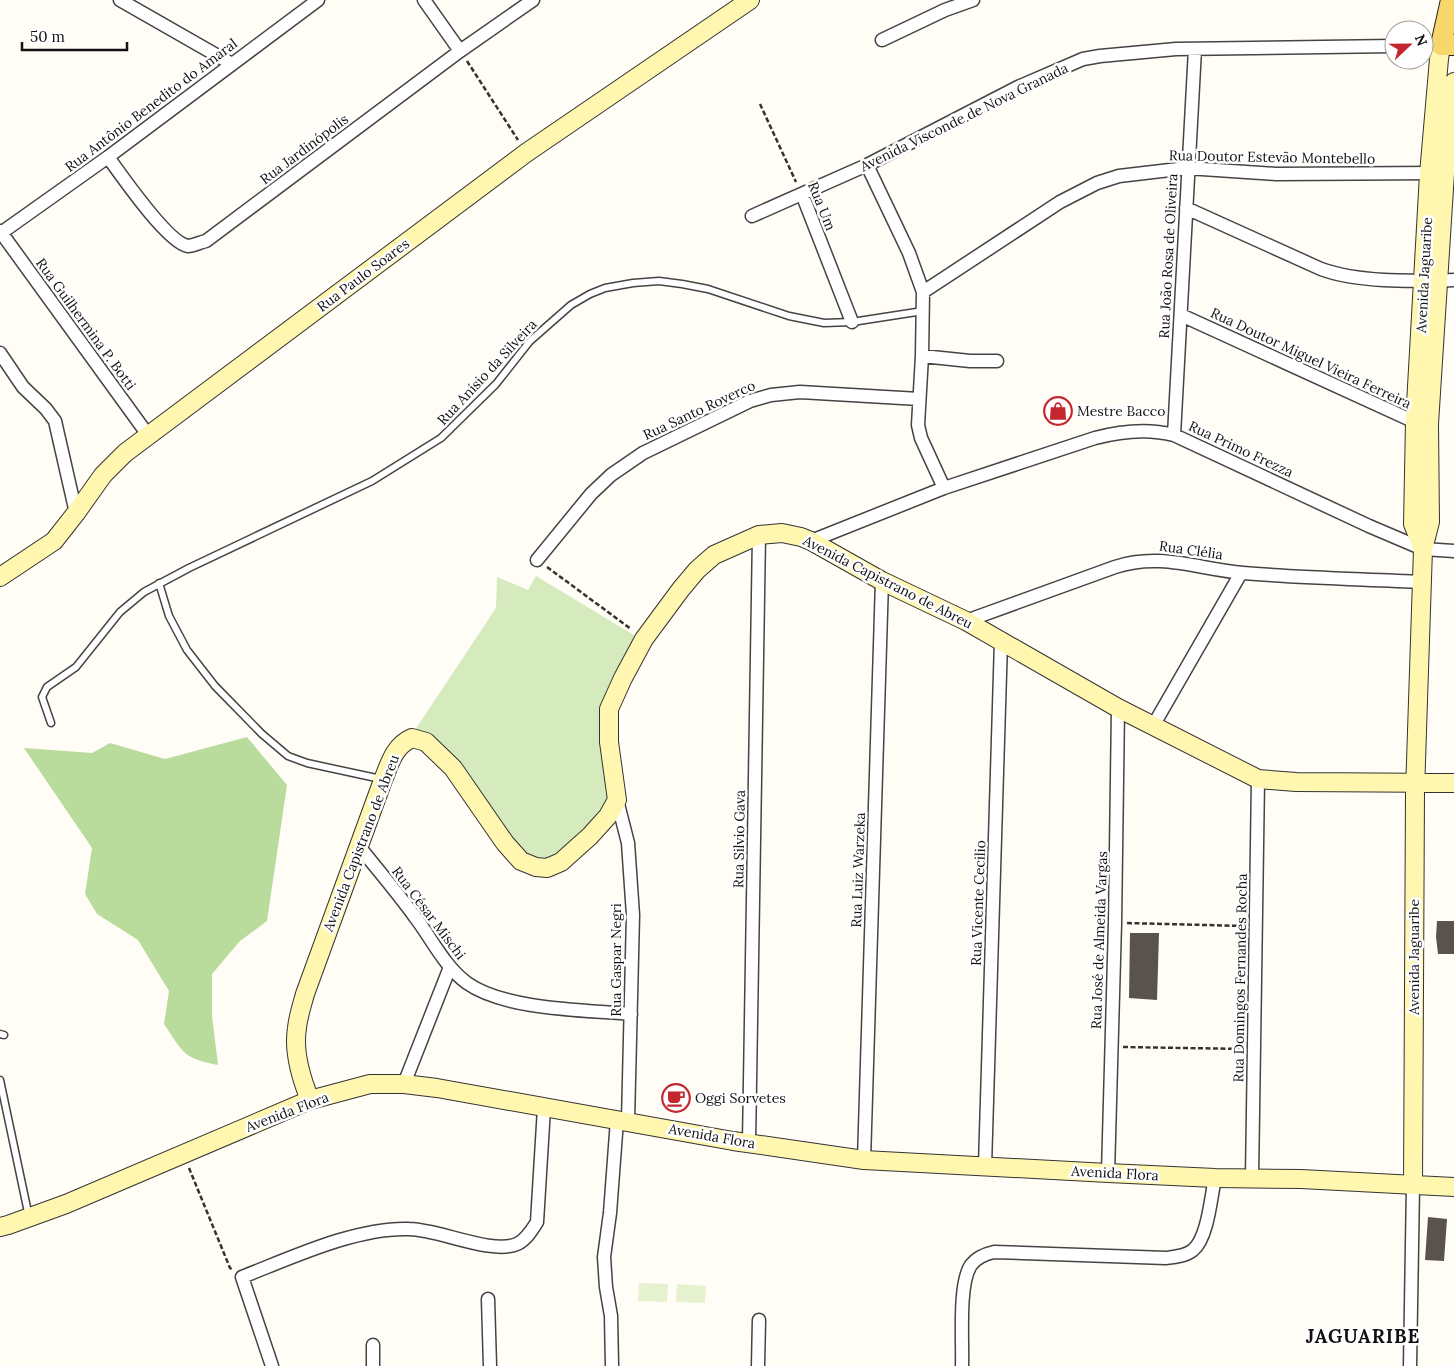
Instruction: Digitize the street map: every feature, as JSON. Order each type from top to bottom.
[{"type":"main road","name":"Avenida Jaguaribe","points":[[1440,45],[1451,0]]},
{"type":"street","points":[[120,0],[232,64]]},
{"type":"street","name":"Rua Antônio Benedito do Amaral","points":[[1,232],[108,158],[318,0]]},
{"type":"street","points":[[424,0],[460,51]]},
{"type":"street","name":"Rua Jardinópolis","points":[[108,158],[162,227],[179,242],[189,246],[206,241],[460,51],[533,0]]},
{"type":"street","name":"Rua Paulo Soares","points":[[0,577],[54,541],[103,474],[148,435],[526,153],[750,0]]},
{"type":"street","points":[[882,40],[965,1]]},
{"type":"street","name":"Avenida Jaguaribe","points":[[1410,1366],[1415,783],[1423,549],[1413,524],[1422,423],[1439,280],[1437,173],[1440,45]]},
{"type":"street","name":"Avenida Visconde de Nova Granada","points":[[752,216],[867,165],[1018,87],[1083,59],[1195,49],[1384,46]]},
{"type":"street","name":"Rua João Rosa de Oliveira","points":[[1174,435],[1187,168],[1195,49]]},
{"type":"street","name":"Avenida Jaguaribe","points":[[1437,173],[1454,82]]},
{"type":"street","points":[[867,165],[908,253],[922,292],[919,431],[944,488]]},
{"type":"street","name":"Rua Doutor Estevão Montebello","points":[[922,292],[1060,202],[1097,183],[1119,176],[1187,168],[1276,174],[1437,173]]},
{"type":"street","name":"Rua Um","points":[[802,194],[852,322]]},
{"type":"street","points":[[1186,208],[1334,274],[1350,277],[1439,280]]},
{"type":"street","name":"Rua Guilhermina P. Botti","points":[[1,232],[148,435]]},
{"type":"street","name":"Rua Doutor Miguel Vieira Ferreira","points":[[1181,315],[1422,423]]},
{"type":"street","points":[[0,353],[23,387],[46,409],[55,421],[76,513]]},
{"type":"street","points":[[922,356],[970,361],[997,361]]},
{"type":"street","name":"Rua Santo Roverco","points":[[536,560],[591,494],[611,475],[663,442],[750,401],[770,395],[800,392],[919,398]]},
{"type":"street","name":"Rua Primo Frezza","points":[[811,541],[944,488],[1108,434],[1154,430],[1174,435],[1369,526],[1423,549],[1454,551]]},
{"type":"street","name":"Avenida Capistrano de Abreu","points":[[310,1100],[302,1081],[297,1058],[296,1029],[305,994],[358,845],[392,756],[402,742],[412,738],[426,742],[453,768],[505,843],[521,861],[536,867],[547,868],[561,862],[590,836],[608,816],[618,800],[609,742],[609,709],[644,639],[686,583],[706,561],[725,549],[759,535],[782,533],[811,541],[882,581],[966,621],[1118,708],[1258,779],[1296,782],[1454,783]]},
{"type":"street","name":"Rua Silvio Gava","points":[[749,1143],[759,535]]},
{"type":"street","name":"Rua Clélia","points":[[966,621],[1122,565],[1149,560],[1241,573],[1422,582]]},
{"type":"street","points":[[1153,726],[1241,573]]},
{"type":"street","name":"Rua Luiz Warzeka","points":[[864,1160],[882,581]]},
{"type":"street","name":"Rua Vicente Cecilio","points":[[984,1166],[1001,641]]},
{"type":"street","name":"Rua José de Almeida Vargas","points":[[1108,1173],[1115,923],[1118,708]]},
{"type":"street","name":"Rua Domingos Fernandes Rocha","points":[[1252,1178],[1258,779]]},
{"type":"street","name":"Rua Gaspar Negri","points":[[612,1366],[611,1316],[606,1287],[604,1257],[622,1121],[631,1014],[633,916],[628,843],[618,800]]},
{"type":"street","name":"Rua César Mischi","points":[[358,845],[415,917],[450,967],[467,983],[488,993],[510,1000],[538,1005],[631,1014]]},
{"type":"street","points":[[404,1084],[450,967]]},
{"type":"street","name":"Avenida Flora","points":[[0,1227],[66,1204],[310,1100],[370,1084],[404,1084],[749,1143],[864,1160],[1215,1178],[1454,1187]]},
{"type":"street","points":[[272,1366],[242,1277],[304,1253],[372,1231],[410,1228],[486,1245],[508,1247],[519,1244],[530,1233],[537,1222],[544,1108]]},
{"type":"street","points":[[962,1366],[964,1291],[972,1264],[978,1258],[994,1252],[1166,1258],[1182,1255],[1193,1250],[1204,1233],[1215,1178]]},
{"type":"street","points":[[488,1299],[490,1366]]},
{"type":"street","points":[[758,1366],[759,1320]]},
{"type":"street","points":[[373,1345],[373,1366]]},
{"type":"lane","name":"Rua Anísio da Silveira","points":[[51,723],[42,697],[47,688],[76,667],[120,612],[144,592],[159,583],[372,481],[442,438],[496,384],[530,341],[571,305],[604,288],[659,281],[682,284],[708,289],[789,316],[831,323],[852,322],[923,311]]},
{"type":"lane","points":[[159,583],[169,616],[187,650],[215,686],[262,734],[294,759],[308,764],[383,780]]},
{"type":"lane","points":[[0,1080],[29,1218]]},
{"type":"path","points":[[460,51],[526,153]]},
{"type":"path","name":"Rua Um","points":[[760,104],[802,194]]},
{"type":"path","points":[[536,560],[644,639]]},
{"type":"path","points":[[1115,923],[1256,926]]},
{"type":"path","points":[[1111,1047],[1254,1049]]},
{"type":"path","points":[[184,1155],[230,1268],[242,1277]]},
{"type":"green space","points":[[536,576],[637,637],[606,701],[613,792],[565,855],[556,860],[525,859],[415,730],[496,608],[497,577],[528,590]]},
{"type":"green space","points":[[247,737],[287,785],[267,921],[240,941],[212,974],[212,1016],[218,1065],[190,1057],[175,1041],[164,1024],[169,991],[138,940],[97,914],[85,894],[92,848],[24,748],[92,753],[110,743],[165,759]]},
{"type":"green space","points":[[639,1283],[668,1284],[667,1302],[638,1301]]},
{"type":"green space","points":[[677,1284],[706,1286],[705,1303],[676,1302]]},
{"type":"building","points":[[1437,921],[1454,921],[1454,954],[1438,954]]},
{"type":"building","points":[[1130,933],[1159,933],[1157,1000],[1129,998]]},
{"type":"building","points":[[1428,1217],[1447,1219],[1444,1261],[1425,1260]]},
{"type":"place","name":"Mestre Bacco","points":[[1058,411]]},
{"type":"place","name":"Oggi Sorvetes","points":[[676,1098]]},
{"type":"district","name":"JAGUARIBE","points":[[1363,1336]]}]
